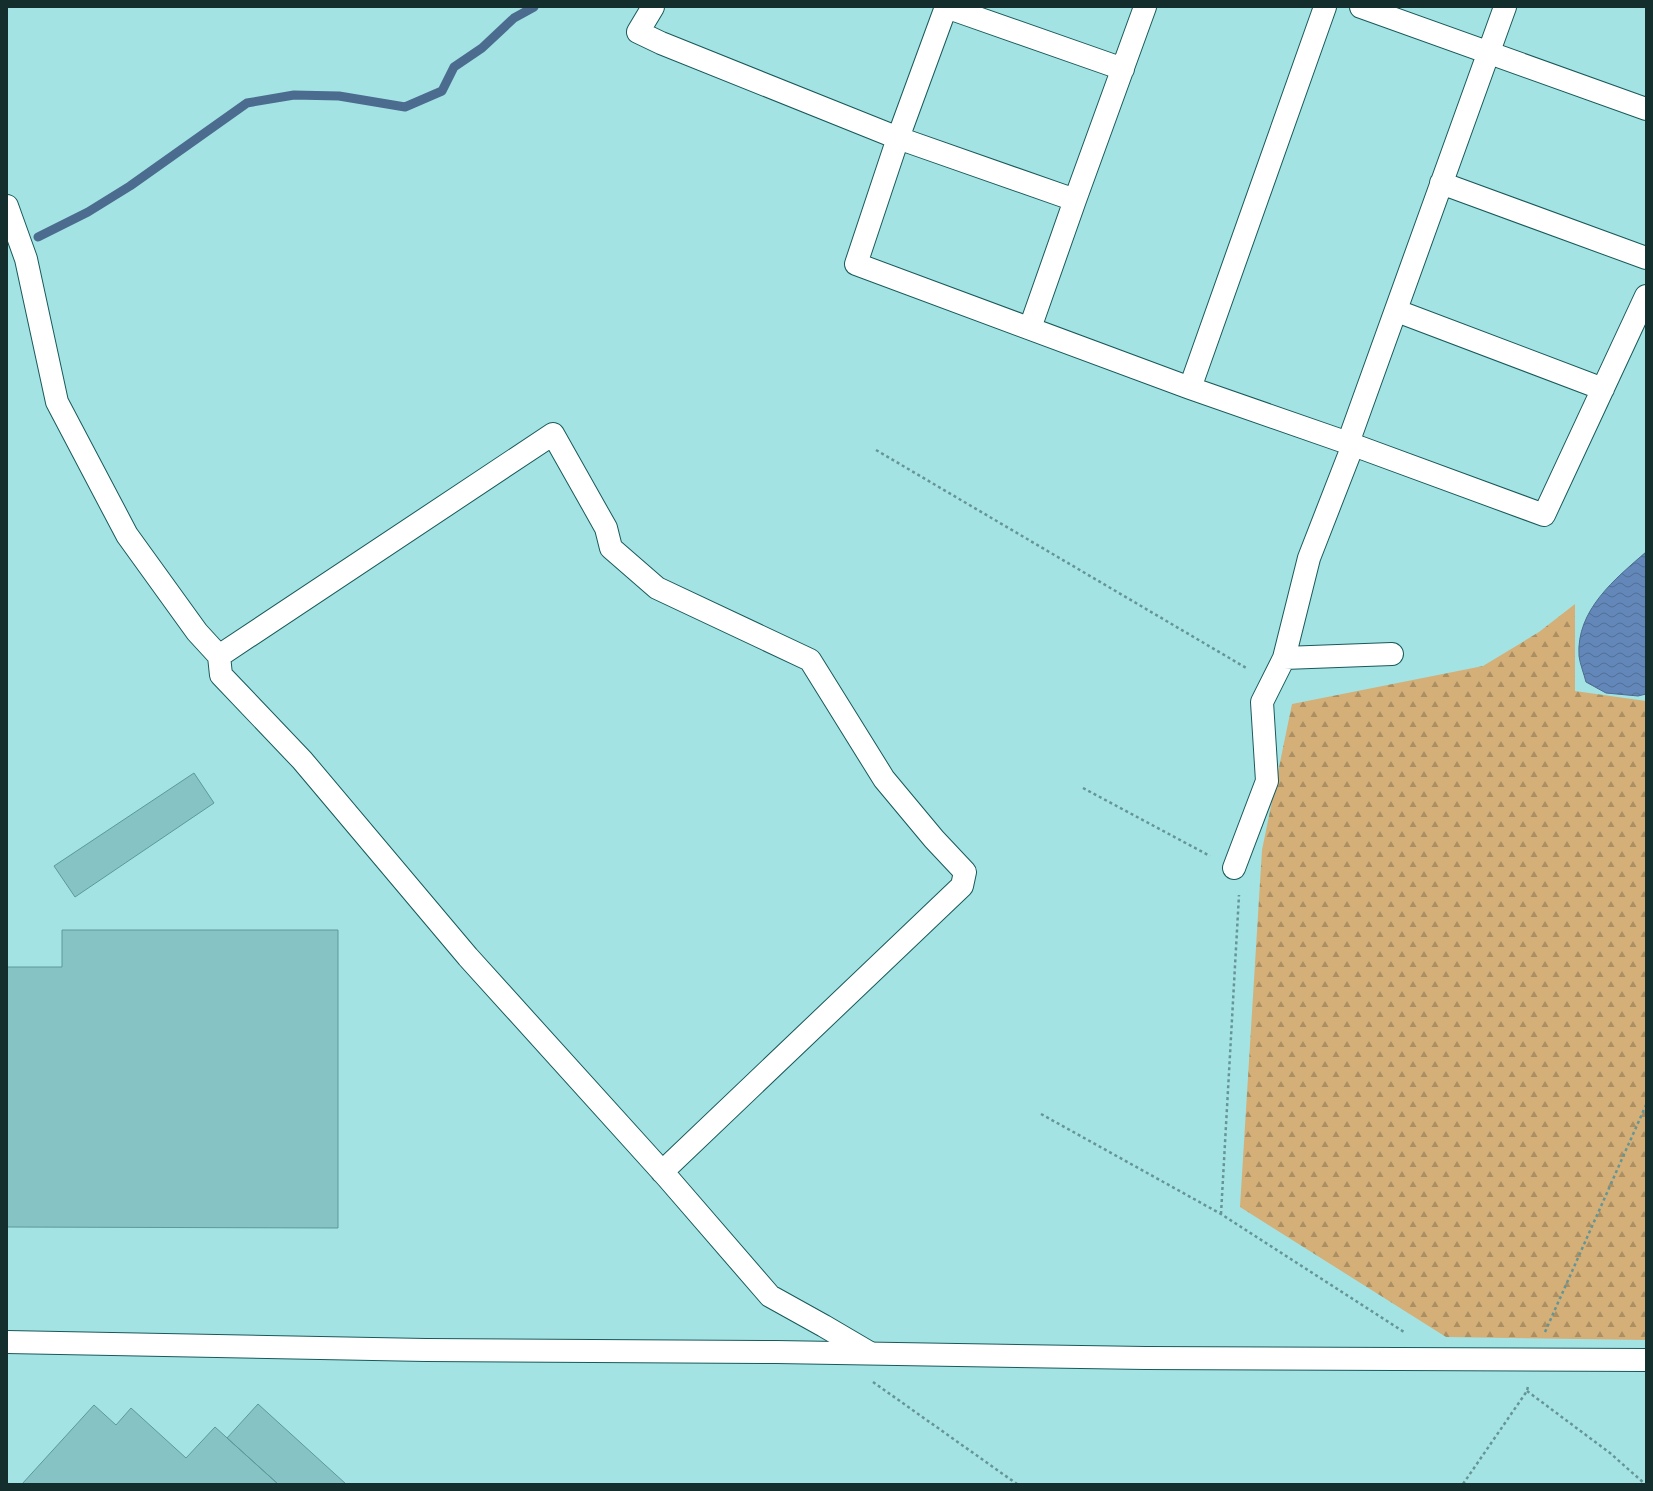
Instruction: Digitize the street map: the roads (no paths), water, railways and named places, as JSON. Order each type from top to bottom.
[{"type":"street","points":[[653,7],[638,32],[661,43],[898,138],[1075,200]]},
{"type":"street","points":[[1123,69],[946,7],[898,138],[856,264],[1190,388],[1351,444],[1544,515],[1646,296]]},
{"type":"street","points":[[1030,328],[1145,7]]},
{"type":"street","points":[[1190,388],[1325,7]]},
{"type":"street","points":[[1361,7],[1646,109]]},
{"type":"street","points":[[1234,868],[1267,781],[1262,702],[1284,658],[1309,558],[1351,444],[1441,183],[1505,7]]},
{"type":"street","points":[[1441,183],[1646,258]]},
{"type":"street","points":[[7,206],[26,258],[57,402],[127,535],[197,632],[219,656],[221,675],[302,760],[468,957],[662,1172],[770,1296],[870,1353]]},
{"type":"street","points":[[1397,311],[1603,389]]},
{"type":"street","points":[[219,656],[553,434],[606,528],[611,548],[658,588],[810,660],[884,779],[934,839],[965,872],[962,886],[662,1172]]},
{"type":"street","points":[[1284,658],[1392,654]]},
{"type":"street","points":[[7,1342],[426,1350],[870,1353],[1146,1358],[1646,1360]]},
{"type":"water","points":[[1646,552],[1646,694],[1638,696],[1606,693],[1586,682],[1579,656],[1580,639],[1584,624],[1591,610],[1610,585]]},
{"type":"waterway","points":[[38,237],[88,212],[130,186],[247,103],[294,95],[339,96],[405,107],[442,91],[454,67],[482,48],[514,18],[534,7]]}]
